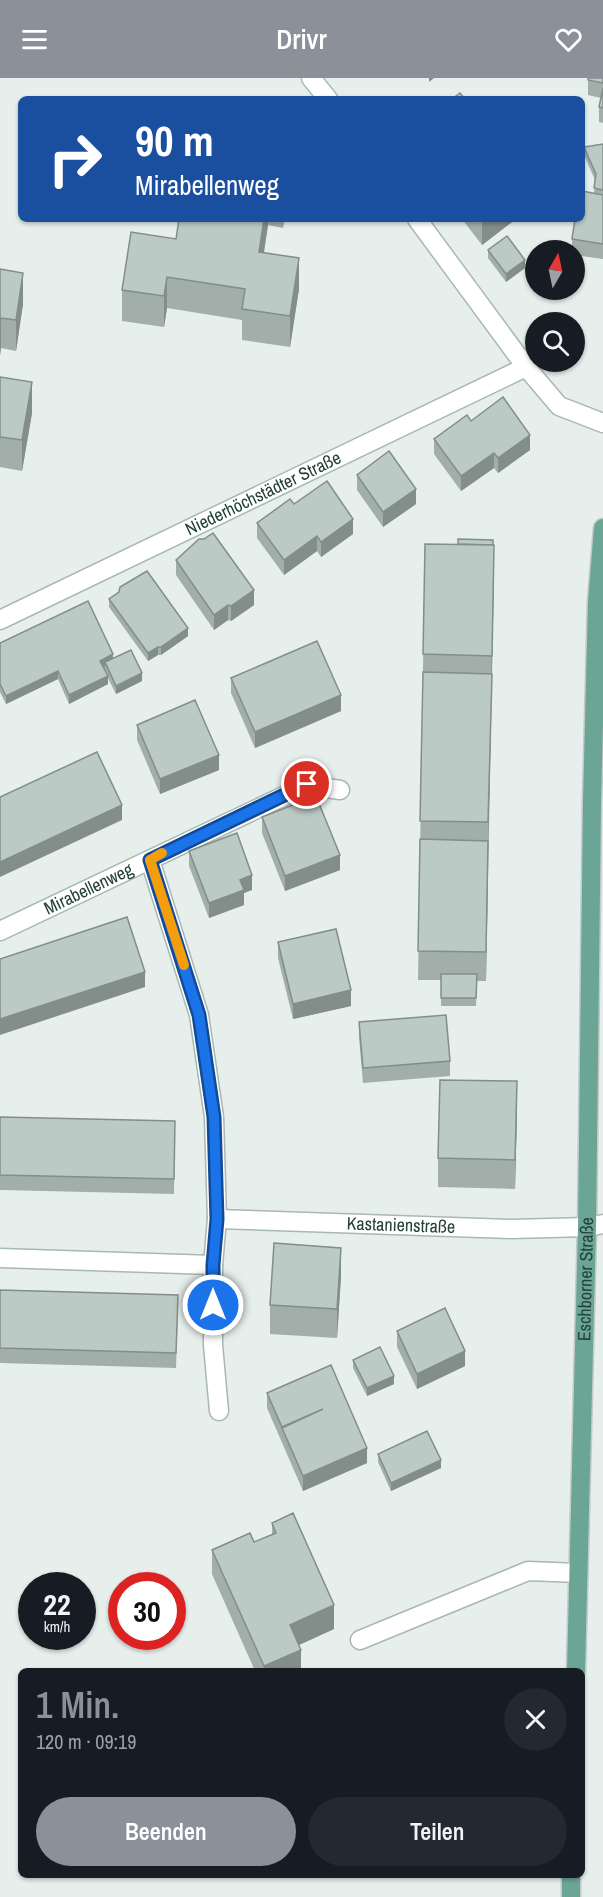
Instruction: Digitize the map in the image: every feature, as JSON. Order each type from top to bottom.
[{"type":"main road","name":"Eschborner Straße","points":[[576,1668],[578,1573],[595,1226],[597,602],[603,528]]},
{"type":"main road","points":[[571,1878],[571,1897]]},
{"type":"street","points":[[311,78],[326,96]]},
{"type":"street","points":[[419,222],[525,367]]},
{"type":"street","name":"Niederhöchstädter Straße","points":[[0,620],[525,368]]},
{"type":"street","points":[[529,372],[559,406],[603,423]]},
{"type":"street","name":"Mirabellenweg","points":[[0,931],[307,784],[340,790]]},
{"type":"street","points":[[150,860],[199,1015],[214,1117],[217,1219],[213,1265],[213,1345],[219,1411]]},
{"type":"street","name":"Kastanienstraße","points":[[217,1219],[512,1229],[595,1226]]},
{"type":"street","points":[[0,1258],[213,1265]]},
{"type":"street","points":[[360,1640],[528,1571],[578,1573]]},
{"type":"building","points":[[588,78],[603,78],[603,83],[588,80]]},
{"type":"building","points":[[603,88],[603,108],[599,107]]},
{"type":"building","points":[[603,144],[603,190],[594,188],[596,174],[585,147]]},
{"type":"building","points":[[585,192],[603,195],[603,244],[572,239],[575,222],[585,222]]},
{"type":"building","points":[[179,222],[264,222],[259,252],[299,258],[290,316],[242,309],[245,289],[167,277],[164,296],[122,290],[131,232],[176,239]]},
{"type":"building","points":[[507,236],[525,260],[506,274],[488,250]]},
{"type":"building","points":[[0,269],[23,273],[16,320],[1,318],[0,324]]},
{"type":"building","points":[[0,377],[32,382],[22,440],[0,437]]},
{"type":"building","points":[[503,397],[530,435],[498,458],[494,453],[461,476],[434,439],[467,415],[471,421]]},
{"type":"building","points":[[389,451],[416,489],[383,512],[357,475]]},
{"type":"building","points":[[327,481],[353,519],[321,542],[317,536],[284,560],[257,523],[290,499],[294,504]]},
{"type":"building","points":[[213,533],[254,590],[214,615],[176,560],[199,539],[204,539]]},
{"type":"building","points":[[458,539],[493,540],[493,545],[458,544]]},
{"type":"building","points":[[425,544],[494,545],[492,656],[423,654]]},
{"type":"building","points":[[147,571],[188,628],[161,647],[148,653],[109,599],[119,592],[120,587]]},
{"type":"building","points":[[88,601],[113,654],[100,661],[108,676],[69,695],[58,671],[6,696],[0,684],[0,643]]},
{"type":"building","points":[[317,641],[341,695],[255,732],[231,678]]},
{"type":"building","points":[[131,650],[142,673],[116,686],[105,662]]},
{"type":"building","points":[[423,672],[492,674],[488,822],[420,821]]},
{"type":"building","points":[[195,700],[219,755],[160,779],[137,725]]},
{"type":"building","points":[[97,752],[122,805],[0,862],[0,797]]},
{"type":"building","points":[[316,796],[340,855],[285,876],[262,817]]},
{"type":"building","points":[[237,833],[252,875],[240,880],[244,890],[209,903],[189,851]]},
{"type":"building","points":[[420,839],[488,841],[486,952],[418,951]]},
{"type":"building","points":[[127,917],[145,972],[0,1019],[0,959]]},
{"type":"building","points":[[336,929],[351,990],[293,1004],[278,942]]},
{"type":"building","points":[[441,974],[477,974],[476,998],[441,998]]},
{"type":"building","points":[[446,1015],[450,1061],[363,1068],[359,1022]]},
{"type":"building","points":[[440,1080],[517,1081],[515,1160],[438,1158]]},
{"type":"building","points":[[0,1117],[175,1121],[174,1179],[0,1175]]},
{"type":"building","points":[[274,1243],[341,1248],[337,1309],[270,1305]]},
{"type":"building","points":[[0,1290],[178,1295],[176,1353],[0,1348]]},
{"type":"building","points":[[445,1308],[465,1351],[417,1374],[397,1331]]},
{"type":"building","points":[[380,1347],[394,1376],[367,1388],[353,1360]]},
{"type":"building","points":[[331,1365],[367,1448],[303,1476],[282,1428],[323,1409],[282,1427],[267,1393]]},
{"type":"building","points":[[427,1431],[441,1460],[391,1483],[378,1454]]},
{"type":"building","points":[[293,1513],[334,1605],[290,1625],[301,1650],[264,1666],[212,1550],[250,1533],[254,1542],[276,1533],[272,1523]]},
{"type":"slow traffic","points":[[162,853],[150,860],[184,965]]},
{"type":"route","points":[[213,1305],[213,1265],[217,1219],[214,1117],[199,1015],[150,860],[307,784]]}]
